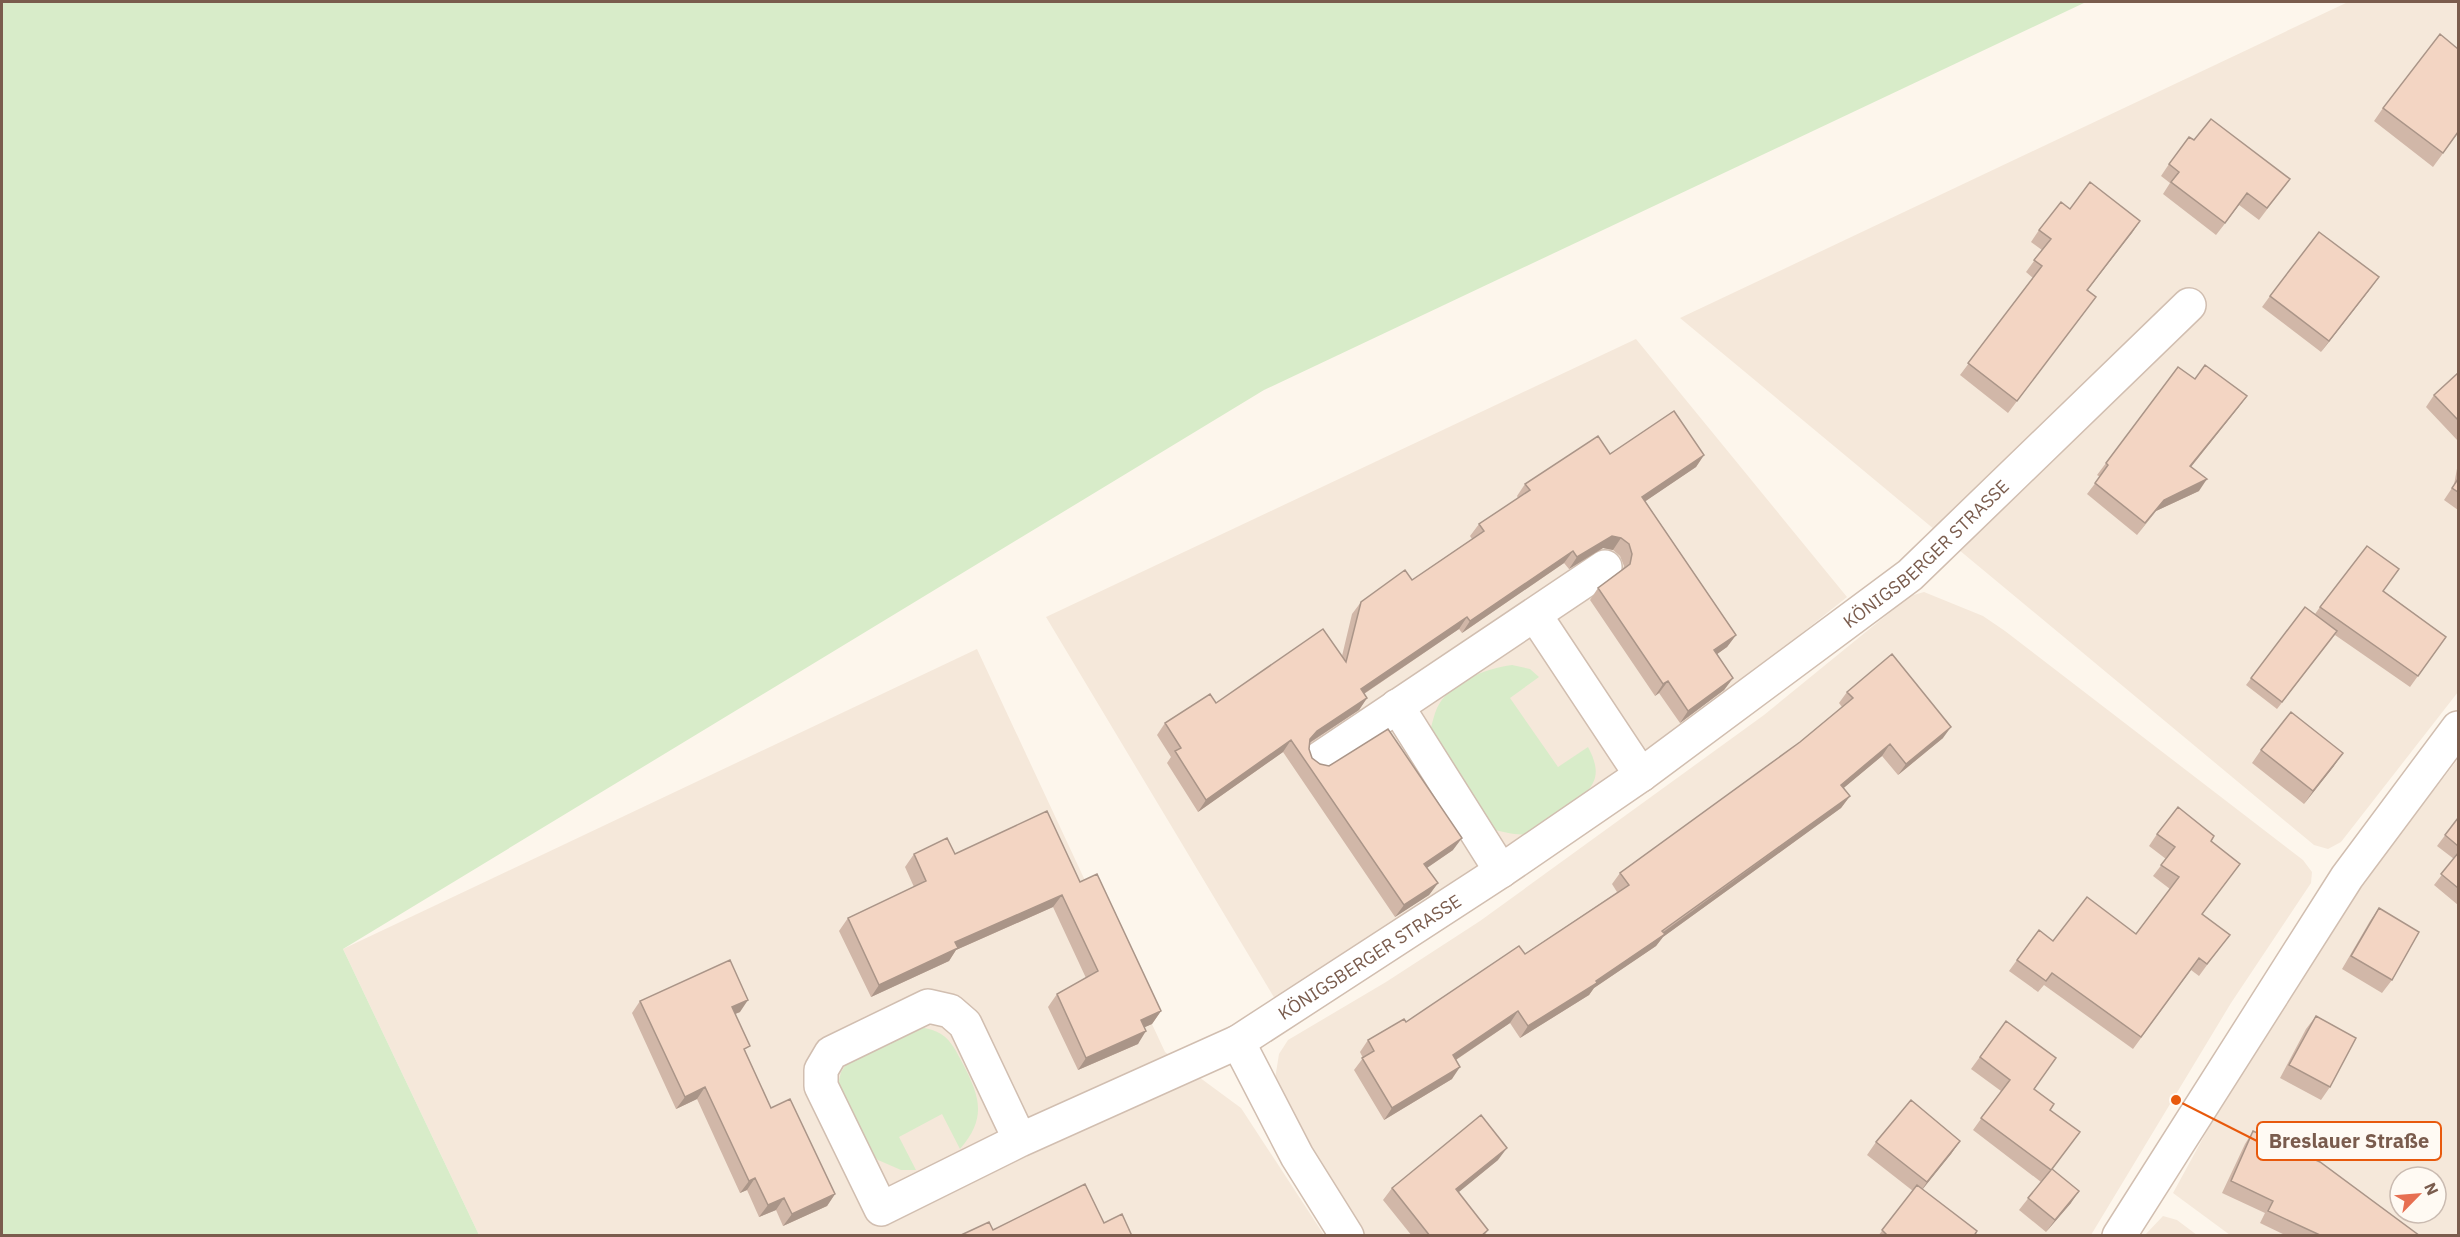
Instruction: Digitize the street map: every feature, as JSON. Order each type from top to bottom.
[{"type":"street","name":"KÖNIGSBERGER STRASSE","points":[[1020,1140],[965,1024],[950,1011],[928,1006],[831,1053],[821,1070],[821,1086],[881,1209],[1020,1140],[1238,1042],[1501,871],[1641,775],[1910,575],[2189,305]]},
{"type":"street","points":[[1319,759],[1605,567]]},
{"type":"street","points":[[1535,615],[1641,775]]},
{"type":"street","points":[[1397,706],[1501,871]]},
{"type":"street","points":[[2119,1236],[2347,877],[2458,728]]},
{"type":"street","points":[[1238,1042],[1297,1156],[1347,1236]]},
{"type":"shaded area","points":[[2348,2],[2458,2],[2458,692],[2341,842],[2328,849],[2314,845],[1680,318]]},
{"type":"shaded area","points":[[1636,339],[1847,597],[1636,766],[1275,999],[1046,617]]},
{"type":"shaded area","points":[[1924,592],[1983,616],[2005,631],[2303,860],[2312,872],[2311,883],[2231,1003],[2091,1235],[1363,1236],[1325,1179],[1275,1079],[1279,1054],[1288,1040],[1386,982],[1480,921],[1764,715],[1910,596]]},
{"type":"shaded area","points":[[977,649],[1165,1052],[1241,1108],[1324,1235],[479,1235],[343,949]]},
{"type":"shaded area","points":[[2458,759],[2458,1235],[2230,1235],[2173,1193],[2233,1083],[2369,874]]},
{"type":"shaded area","points":[[2163,1216],[2177,1220],[2197,1235],[2145,1235]]},
{"type":"green space","points":[[2,2],[2086,2],[1264,390],[343,949],[479,1235],[2,1236]]},
{"type":"green space","points":[[1512,665],[1530,669],[1539,677],[1510,698],[1558,767],[1588,747],[1596,770],[1595,779],[1585,793],[1539,829],[1523,834],[1494,830],[1430,731],[1437,708],[1450,691],[1480,673]]},
{"type":"green space","points":[[905,1026],[932,1030],[948,1040],[974,1087],[978,1107],[974,1127],[960,1149],[942,1114],[899,1137],[916,1170],[901,1170],[878,1160],[865,1148],[838,1085],[841,1072],[851,1057]]},
{"type":"building","points":[[2440,34],[2458,49],[2458,132],[2443,153],[2383,108]]},
{"type":"building","points":[[2211,119],[2290,179],[2267,208],[2247,193],[2225,223],[2171,182],[2179,172],[2169,164],[2189,137],[2194,140]]},
{"type":"building","points":[[2090,182],[2140,221],[2087,290],[2096,297],[2017,401],[1968,363],[2042,266],[2034,260],[2051,239],[2039,230],[2061,202],[2070,209]]},
{"type":"building","points":[[2319,232],[2379,277],[2329,341],[2270,296]]},
{"type":"building","points":[[2205,365],[2247,396],[2190,466],[2207,479],[2164,500],[2145,523],[2095,483],[2108,465],[2106,463],[2178,367],[2195,379]]},
{"type":"building","points":[[2458,373],[2458,420],[2434,395]]},
{"type":"building","points":[[1674,411],[1704,455],[1642,497],[1736,635],[1714,650],[1733,678],[1688,711],[1668,681],[1663,684],[1598,588],[1630,564],[1632,554],[1629,544],[1621,538],[1612,536],[1577,557],[1573,551],[1470,621],[1467,617],[1361,689],[1367,698],[1317,731],[1310,739],[1309,749],[1312,758],[1320,764],[1329,766],[1388,729],[1462,838],[1424,864],[1438,883],[1404,905],[1291,740],[1206,800],[1175,751],[1181,748],[1165,723],[1210,694],[1216,703],[1323,629],[1346,662],[1361,602],[1405,570],[1412,580],[1484,531],[1479,524],[1530,490],[1525,484],[1598,436],[1610,454]]},
{"type":"building","points":[[2458,479],[2458,492],[2452,488]]},
{"type":"building","points":[[2367,546],[2399,569],[2383,591],[2446,637],[2418,676],[2320,607]]},
{"type":"building","points":[[2305,607],[2337,631],[2282,702],[2251,678]]},
{"type":"building","points":[[1892,654],[1951,727],[1906,764],[1890,744],[1841,785],[1850,796],[1662,931],[1665,934],[1596,981],[1597,983],[1528,1026],[1518,1011],[1453,1055],[1460,1067],[1392,1108],[1362,1058],[1374,1051],[1368,1040],[1404,1019],[1406,1022],[1519,946],[1525,954],[1629,885],[1620,873],[1800,742],[1853,698],[1847,692]]},
{"type":"building","points":[[2291,712],[2343,753],[2313,791],[2261,750]]},
{"type":"building","points":[[2178,807],[2214,836],[2211,841],[2240,864],[2202,914],[2230,935],[2207,964],[2199,958],[2141,1037],[2052,973],[2046,981],[2017,960],[2039,930],[2053,941],[2087,897],[2136,934],[2179,877],[2161,865],[2175,847],[2157,834]]},
{"type":"building","points":[[1047,811],[1080,882],[1097,874],[1161,1011],[1141,1020],[1146,1031],[1086,1058],[1057,994],[1098,971],[1062,895],[955,942],[958,948],[879,985],[848,918],[926,881],[914,854],[947,838],[955,854]]},
{"type":"building","points":[[2458,818],[2458,846],[2445,835]]},
{"type":"building","points":[[2458,853],[2458,888],[2441,874]]},
{"type":"building","points":[[2379,908],[2419,932],[2392,980],[2351,956]]},
{"type":"building","points":[[730,960],[748,1000],[732,1007],[750,1046],[744,1049],[771,1108],[790,1099],[835,1194],[792,1214],[784,1198],[768,1205],[755,1178],[749,1181],[705,1087],[685,1097],[640,1001]]},
{"type":"building","points":[[2316,1016],[2356,1038],[2330,1087],[2289,1065]]},
{"type":"building","points":[[2006,1021],[2056,1058],[2034,1089],[2054,1104],[2050,1110],[2080,1132],[2052,1169],[2079,1191],[2055,1220],[2028,1198],[2051,1170],[1981,1118],[2010,1080],[1980,1057]]},
{"type":"building","points":[[1911,1100],[1960,1141],[1927,1182],[1876,1142]]},
{"type":"building","points":[[1481,1115],[1507,1148],[1456,1189],[1488,1230],[1481,1236],[1430,1236],[1392,1188]]},
{"type":"building","points":[[2253,1131],[2320,1162],[2388,1212],[2388,1225],[2405,1225],[2420,1236],[2322,1236],[2268,1211],[2273,1201],[2231,1181]]},
{"type":"building","points":[[1085,1184],[1104,1223],[1122,1214],[1132,1236],[959,1236],[989,1222],[993,1230]]},
{"type":"building","points":[[1917,1185],[1977,1231],[1974,1236],[1888,1236],[1882,1230]]},
{"type":"place","name":"Breslauer Straße","points":[[2176,1100]]}]
